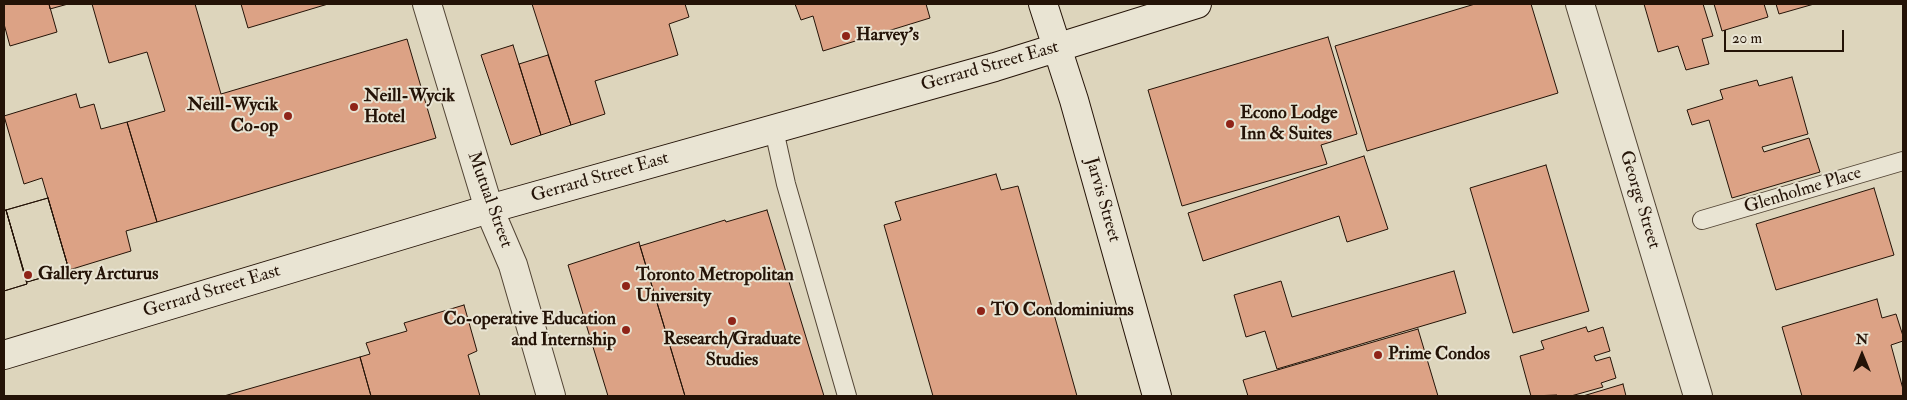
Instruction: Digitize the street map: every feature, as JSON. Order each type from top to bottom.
[{"type":"street","name":"Mutual Street","points":[[427,4],[488,209],[513,265],[551,396]]},
{"type":"street","name":"Jarvis Street","points":[[1043,4],[1058,48],[1157,396]]},
{"type":"street","name":"Gerrard Street East","points":[[4,355],[488,209],[774,130],[1058,48],[1197,4]]},
{"type":"street","name":"George Street","points":[[1580,4],[1698,396]]},
{"type":"lane","points":[[774,130],[786,184],[847,396]]},
{"type":"lane","name":"Glenholme Place","points":[[1702,220],[1903,161]]},
{"type":"building","points":[[4,4],[49,4],[57,32],[10,46],[4,24]]},
{"type":"building","points":[[49,4],[68,4],[50,9]]},
{"type":"building","name":"Neill-Wycik Co-op","points":[[92,4],[195,4],[221,94],[407,39],[436,138],[157,222],[127,122],[165,111],[147,52],[109,63]]},
{"type":"building","points":[[241,4],[328,4],[248,28]]},
{"type":"building","points":[[532,4],[685,4],[689,17],[669,24],[678,55],[595,81],[605,114],[571,125]]},
{"type":"building","name":"Harvey's","points":[[795,4],[926,4],[930,18],[823,51],[813,16],[801,20]]},
{"type":"building","points":[[1475,4],[1531,4],[1558,93],[1367,151],[1335,46]]},
{"type":"building","points":[[1644,4],[1703,4],[1713,36],[1702,39],[1709,64],[1686,70],[1678,46],[1658,52]]},
{"type":"building","points":[[1714,4],[1764,4],[1768,17],[1722,31]]},
{"type":"building","points":[[1776,4],[1814,4],[1779,14]]},
{"type":"building","points":[[1328,37],[1357,134],[1321,145],[1327,164],[1182,206],[1148,90]]},
{"type":"building","points":[[513,45],[541,135],[511,145],[481,55]]},
{"type":"building","points":[[548,55],[571,125],[541,135],[519,64]]},
{"type":"building","points":[[1792,77],[1808,134],[1762,147],[1764,152],[1809,138],[1820,172],[1732,198],[1709,120],[1692,125],[1687,110],[1723,99],[1720,90],[1757,80],[1759,86]]},
{"type":"building","points":[[76,94],[80,108],[94,104],[101,129],[127,122],[157,222],[126,231],[131,251],[69,270],[42,178],[24,184],[4,116]]},
{"type":"building","points":[[1364,156],[1388,229],[1347,242],[1339,216],[1203,261],[1188,213]]},
{"type":"building","points":[[1546,165],[1589,311],[1513,333],[1470,188]]},
{"type":"building","name":"TO Condominiums","points":[[996,174],[1001,190],[1018,186],[1077,396],[933,396],[884,225],[901,220],[895,202]]},
{"type":"building","points":[[1874,188],[1894,255],[1776,290],[1756,224]]},
{"type":"building","points":[[48,198],[69,270],[27,282],[6,210]]},
{"type":"building","points":[[48,198],[69,270],[27,282],[6,210]]},
{"type":"building","points":[[6,210],[27,284],[4,291],[4,211]]},
{"type":"building","points":[[6,210],[27,284],[4,291],[4,211]]},
{"type":"building","name":"Research/Graduate Studies","points":[[767,210],[824,396],[685,396],[640,246],[725,220],[726,222]]},
{"type":"building","name":"Co-operative Education and Internship","points":[[639,242],[685,396],[608,396],[568,265]]},
{"type":"building","points":[[1454,271],[1466,313],[1277,369],[1265,331],[1246,337],[1234,295],[1281,281],[1292,317]]},
{"type":"building","points":[[1877,299],[1882,318],[1896,314],[1903,336],[1903,341],[1891,345],[1903,389],[1903,396],[1802,396],[1782,327]]},
{"type":"building","points":[[464,305],[477,351],[468,355],[480,396],[371,396],[360,357],[370,354],[366,343],[407,331],[404,323]]},
{"type":"building","points":[[1586,327],[1588,332],[1603,327],[1610,351],[1594,356],[1596,361],[1610,357],[1616,378],[1601,383],[1603,387],[1571,396],[1531,396],[1520,356],[1544,349],[1541,341]]},
{"type":"building","name":"Prime Condos","points":[[1418,329],[1438,396],[1248,396],[1243,380]]},
{"type":"building","points":[[360,357],[371,396],[224,396]]},
{"type":"building","points":[[1623,384],[1626,396],[1583,396]]},
{"type":"place","name":"Harvey's","points":[[846,36]]},
{"type":"place","name":"Neill-Wycik Hotel","points":[[354,107]]},
{"type":"place","name":"Neill-Wycik Co-op","points":[[288,116]]},
{"type":"place","name":"Econo Lodge Inn & Suites","points":[[1230,124]]},
{"type":"place","name":"Gallery Arcturus","points":[[28,275]]},
{"type":"place","name":"Toronto Metropolitan University","points":[[626,286]]},
{"type":"place","name":"TO Condominiums","points":[[981,311]]},
{"type":"place","name":"Research/Graduate Studies","points":[[732,321]]},
{"type":"place","name":"Co-operative Education and Internship","points":[[626,330]]},
{"type":"place","name":"Prime Condos","points":[[1378,355]]}]
